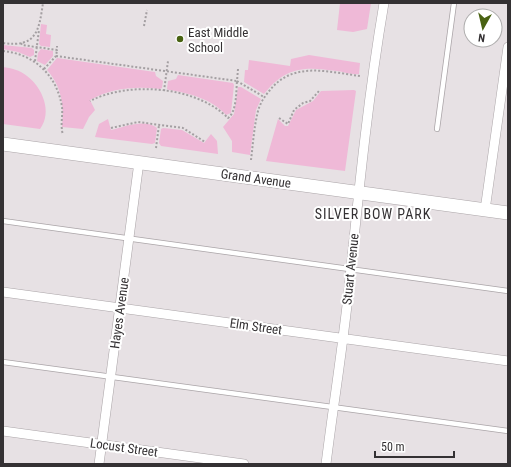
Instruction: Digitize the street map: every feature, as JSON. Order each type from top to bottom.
[{"type":"main road","name":"Grand Avenue","points":[[3,144],[508,213]]},
{"type":"street","name":"Stuart Avenue","points":[[326,464],[351,270],[358,192],[384,3]]},
{"type":"street","points":[[485,210],[508,47]]},
{"type":"street","name":"Hayes Avenue","points":[[98,464],[139,162]]},
{"type":"street","name":"Elm Street","points":[[3,292],[508,360]]},
{"type":"street","name":"Locust Street","points":[[3,431],[244,464]]},
{"type":"lane","points":[[437,129],[454,3]]},
{"type":"lane","points":[[3,222],[508,291]]},
{"type":"lane","points":[[3,362],[508,431]]},
{"type":"path","points":[[35,61],[43,3]]},
{"type":"path","points":[[144,26],[146,10]]},
{"type":"path","points":[[3,43],[21,43],[33,37],[39,27]]},
{"type":"path","points":[[21,43],[22,45],[37,48],[57,50]]},
{"type":"path","points":[[44,69],[56,56],[57,46]]},
{"type":"path","points":[[3,51],[17,53],[35,61],[44,69],[58,90],[62,108],[61,127],[63,135]]},
{"type":"path","points":[[56,56],[237,81],[264,97]]},
{"type":"path","points":[[164,92],[168,61]]},
{"type":"path","points":[[90,101],[109,94],[135,88],[192,97],[218,109],[228,118],[234,109],[238,69]]},
{"type":"path","points":[[251,160],[258,111],[264,97],[283,79],[304,71],[312,70],[360,76]]},
{"type":"path","points":[[279,118],[288,124],[294,110],[303,103],[310,101],[319,91]]},
{"type":"path","points":[[111,128],[138,122],[183,128],[205,142]]},
{"type":"path","points":[[156,148],[159,125]]},
{"type":"shaded area","points":[[340,3],[371,3],[367,29],[353,32],[337,30]]},
{"type":"shaded area","points":[[41,24],[47,25],[46,34],[51,35],[50,47],[41,46],[39,44]]},
{"type":"shaded area","points":[[3,45],[32,48],[34,50],[34,55],[30,57],[18,52],[3,49]]},
{"type":"shaded area","points":[[41,49],[53,51],[53,56],[45,65],[37,61],[38,53]]},
{"type":"shaded area","points":[[309,55],[360,63],[359,74],[325,69],[296,70],[280,78],[264,94],[244,82],[245,70],[248,70],[249,60],[290,66],[291,59]]},
{"type":"shaded area","points":[[57,58],[155,72],[156,76],[163,81],[162,88],[133,88],[115,90],[98,96],[90,100],[95,110],[89,117],[83,129],[62,127],[63,111],[61,97],[56,83],[47,70]]},
{"type":"shaded area","points":[[3,67],[24,74],[32,81],[41,93],[46,108],[46,115],[40,129],[3,124]]},
{"type":"shaded area","points":[[178,75],[233,83],[231,113],[226,115],[220,109],[207,101],[192,95],[167,89],[168,81],[176,79]]},
{"type":"shaded area","points":[[238,87],[241,87],[261,99],[256,110],[250,155],[232,152],[232,141],[223,127],[234,114]]},
{"type":"shaded area","points":[[321,91],[356,91],[345,171],[266,161],[278,119],[285,126],[288,126],[296,110],[313,101]]},
{"type":"shaded area","points":[[108,119],[111,130],[141,123],[152,125],[157,128],[155,143],[152,144],[95,137],[99,124]]},
{"type":"shaded area","points":[[161,129],[182,130],[204,143],[211,134],[217,141],[218,154],[161,146],[159,143]]},
{"type":"place","name":"East Middle School","points":[[180,39]]},
{"type":"district","name":"SILVER BOW PARK","points":[[373,214]]}]
